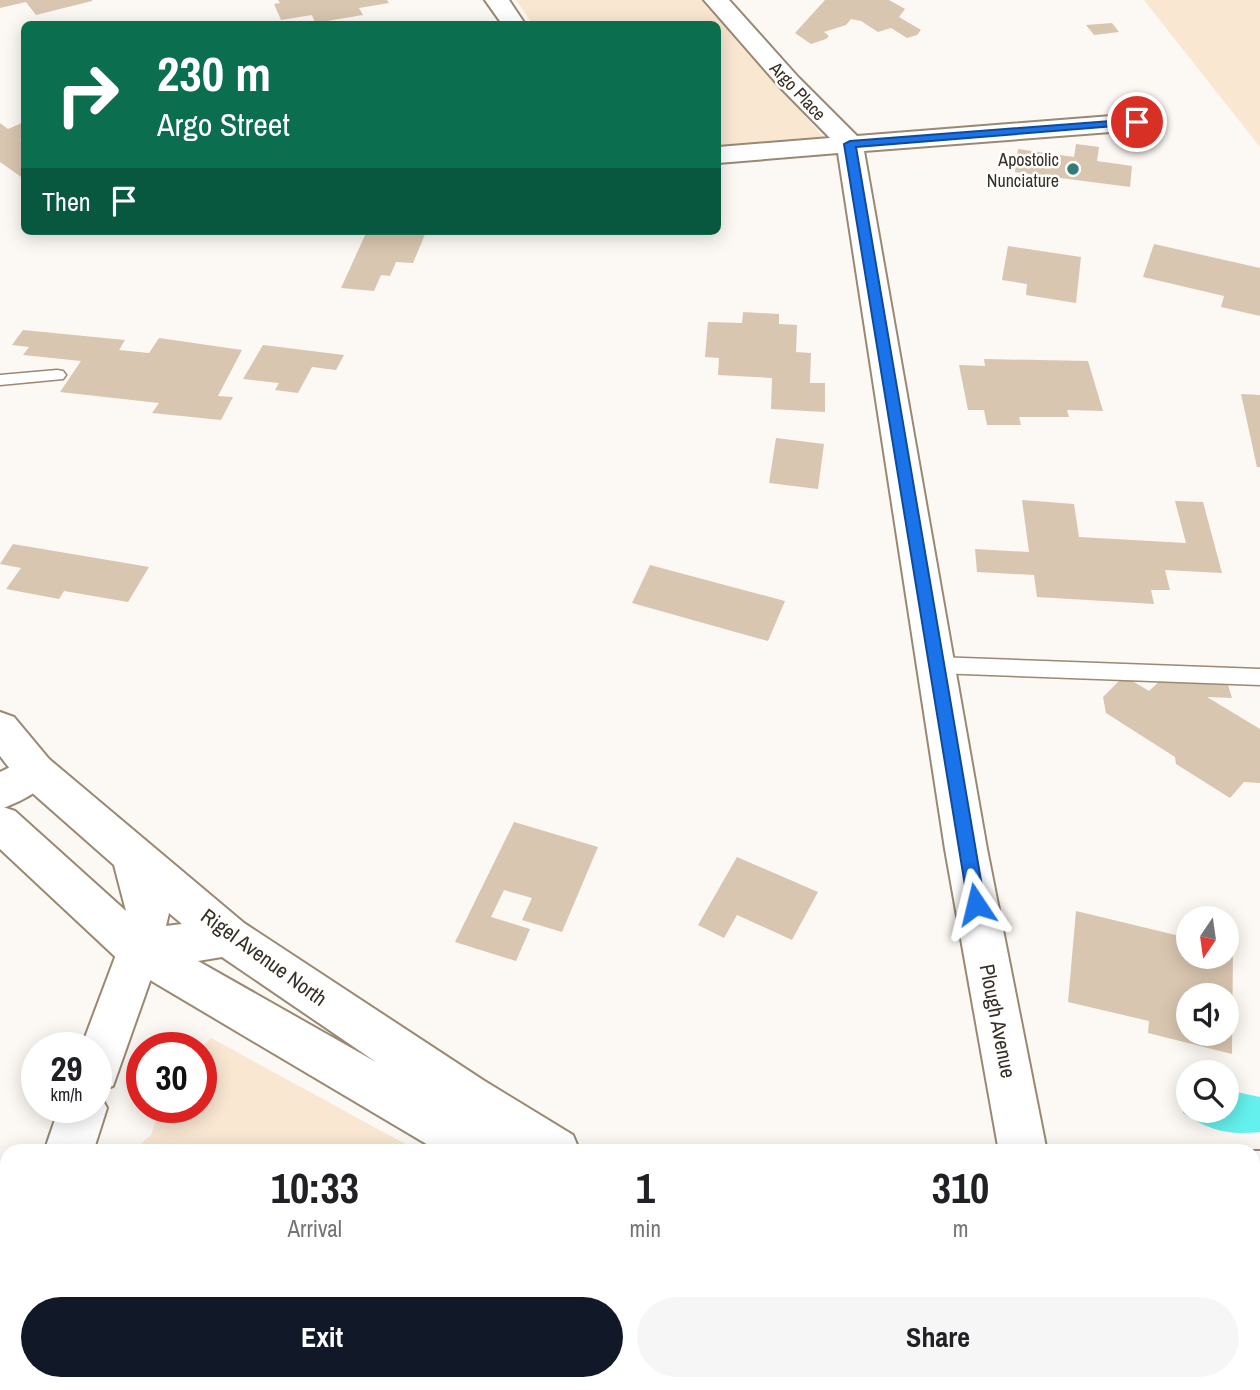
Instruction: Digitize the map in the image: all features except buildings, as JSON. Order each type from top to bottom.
[{"type":"street","points":[[497,0],[511,21]]},
{"type":"street","name":"Argo Place","points":[[716,0],[789,82],[850,144]]},
{"type":"street","points":[[850,144],[1137,122]]},
{"type":"street","name":"Argo Place","points":[[721,155],[850,144]]},
{"type":"street","name":"Plough Avenue","points":[[850,144],[966,849],[1021,1144]]},
{"type":"street","name":"Rigel Avenue North","points":[[0,728],[35,771],[229,937],[466,1096],[543,1144]]},
{"type":"street","points":[[0,792],[35,771]]},
{"type":"street","points":[[0,823],[139,950],[473,1144]]},
{"type":"street","points":[[110,1032],[139,950],[149,906],[131,852]]},
{"type":"street","points":[[139,950],[229,937]]},
{"type":"street","points":[[71,1144],[78,1123]]},
{"type":"lane","points":[[0,380],[57,375]]},
{"type":"lane","points":[[936,665],[1260,677]]},
{"type":"shaded area","points":[[516,0],[706,0],[824,138],[721,146],[721,21],[531,21]]},
{"type":"shaded area","points":[[1144,0],[1260,0],[1260,147]]},
{"type":"shaded area","points":[[217,1041],[405,1144],[141,1144],[151,1135],[155,1123],[217,1123]]},
{"type":"water","points":[[1239,1093],[1260,1097],[1260,1132],[1238,1133],[1202,1124],[1239,1123]]},
{"type":"place","name":"Apostolic Nunciature","points":[[1073,169]]},
{"type":"route","points":[[976,904],[850,144],[1137,122]]}]
